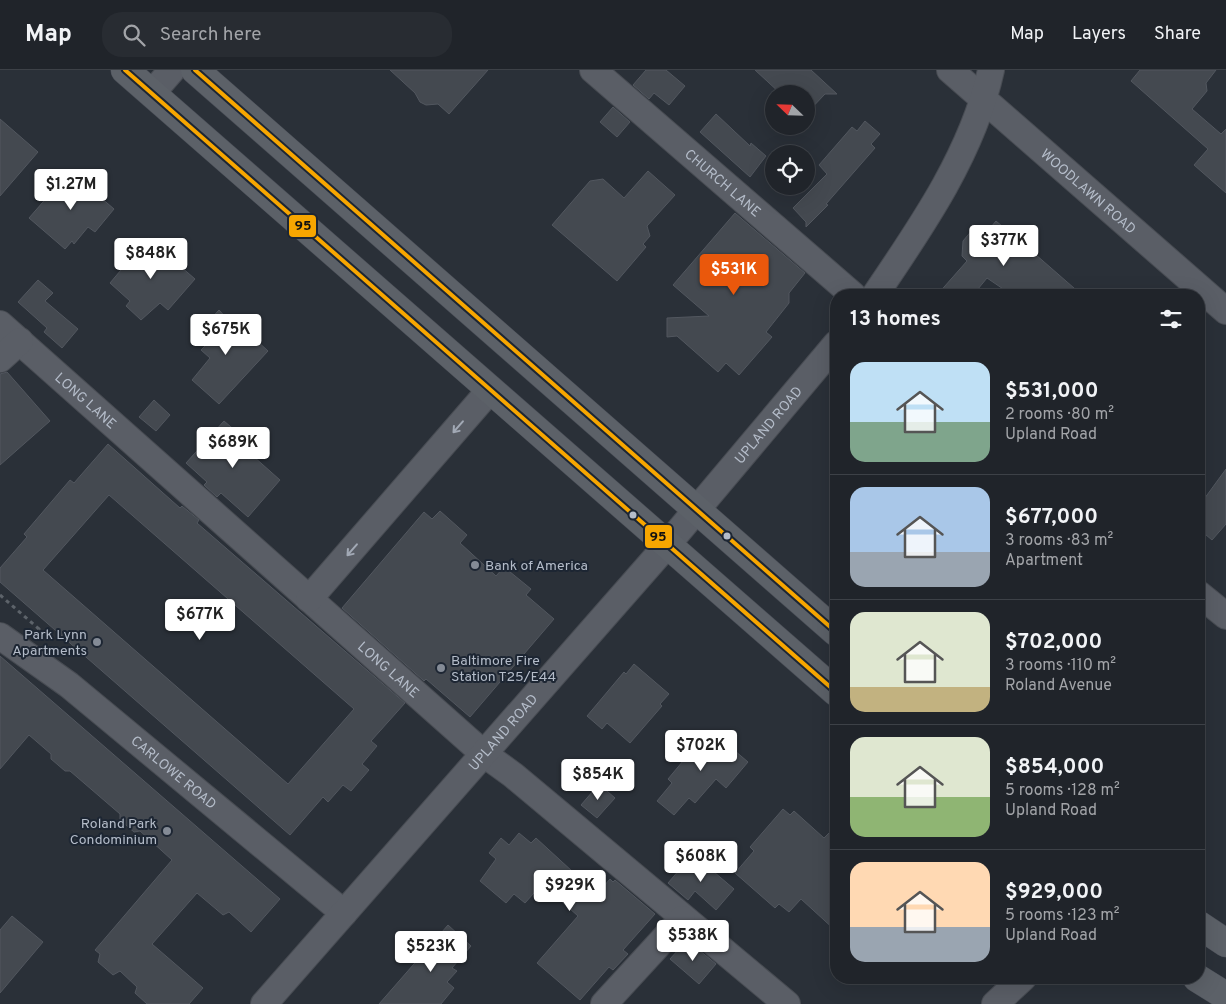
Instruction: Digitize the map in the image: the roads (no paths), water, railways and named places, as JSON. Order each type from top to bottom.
[{"type":"main road","points":[[125,70],[830,687]]},
{"type":"main road","points":[[195,70],[830,627]]},
{"type":"main road","points":[[1205,929],[1226,943]]},
{"type":"main road","points":[[1205,983],[1226,996]]},
{"type":"street","points":[[152,93],[172,70]]},
{"type":"street","name":"CHURCH LANE","points":[[594,70],[846,289]]},
{"type":"street","name":"WOODLAWN ROAD","points":[[950,70],[1201,289]]},
{"type":"street","points":[[879,289],[933,206],[963,150],[984,100],[991,70]]},
{"type":"street","name":"WOODLAWN ROAD","points":[[1205,293],[1226,311]]},
{"type":"street","name":"LONG LANE","points":[[0,324],[484,754],[513,775],[682,919],[787,1004]]},
{"type":"street","points":[[0,359],[20,342]]},
{"type":"street","name":"UPLAND ROAD","points":[[264,1004],[667,545],[830,351]]},
{"type":"street","points":[[310,599],[490,390]]},
{"type":"street","points":[[1205,599],[1226,616]]},
{"type":"street","name":"CARLOWE ROAD","points":[[0,636],[69,685],[344,913]]},
{"type":"street","points":[[604,1004],[682,919]]},
{"type":"street","points":[[995,1004],[1017,984]]},
{"type":"place","name":"Bank of America","points":[[475,565]]},
{"type":"place","name":"Park Lynn Apartments","points":[[97,642]]},
{"type":"place","name":"Baltimore Fire Station T25/E44","points":[[441,668]]},
{"type":"place","name":"Roland Park Condominium","points":[[167,831]]}]
